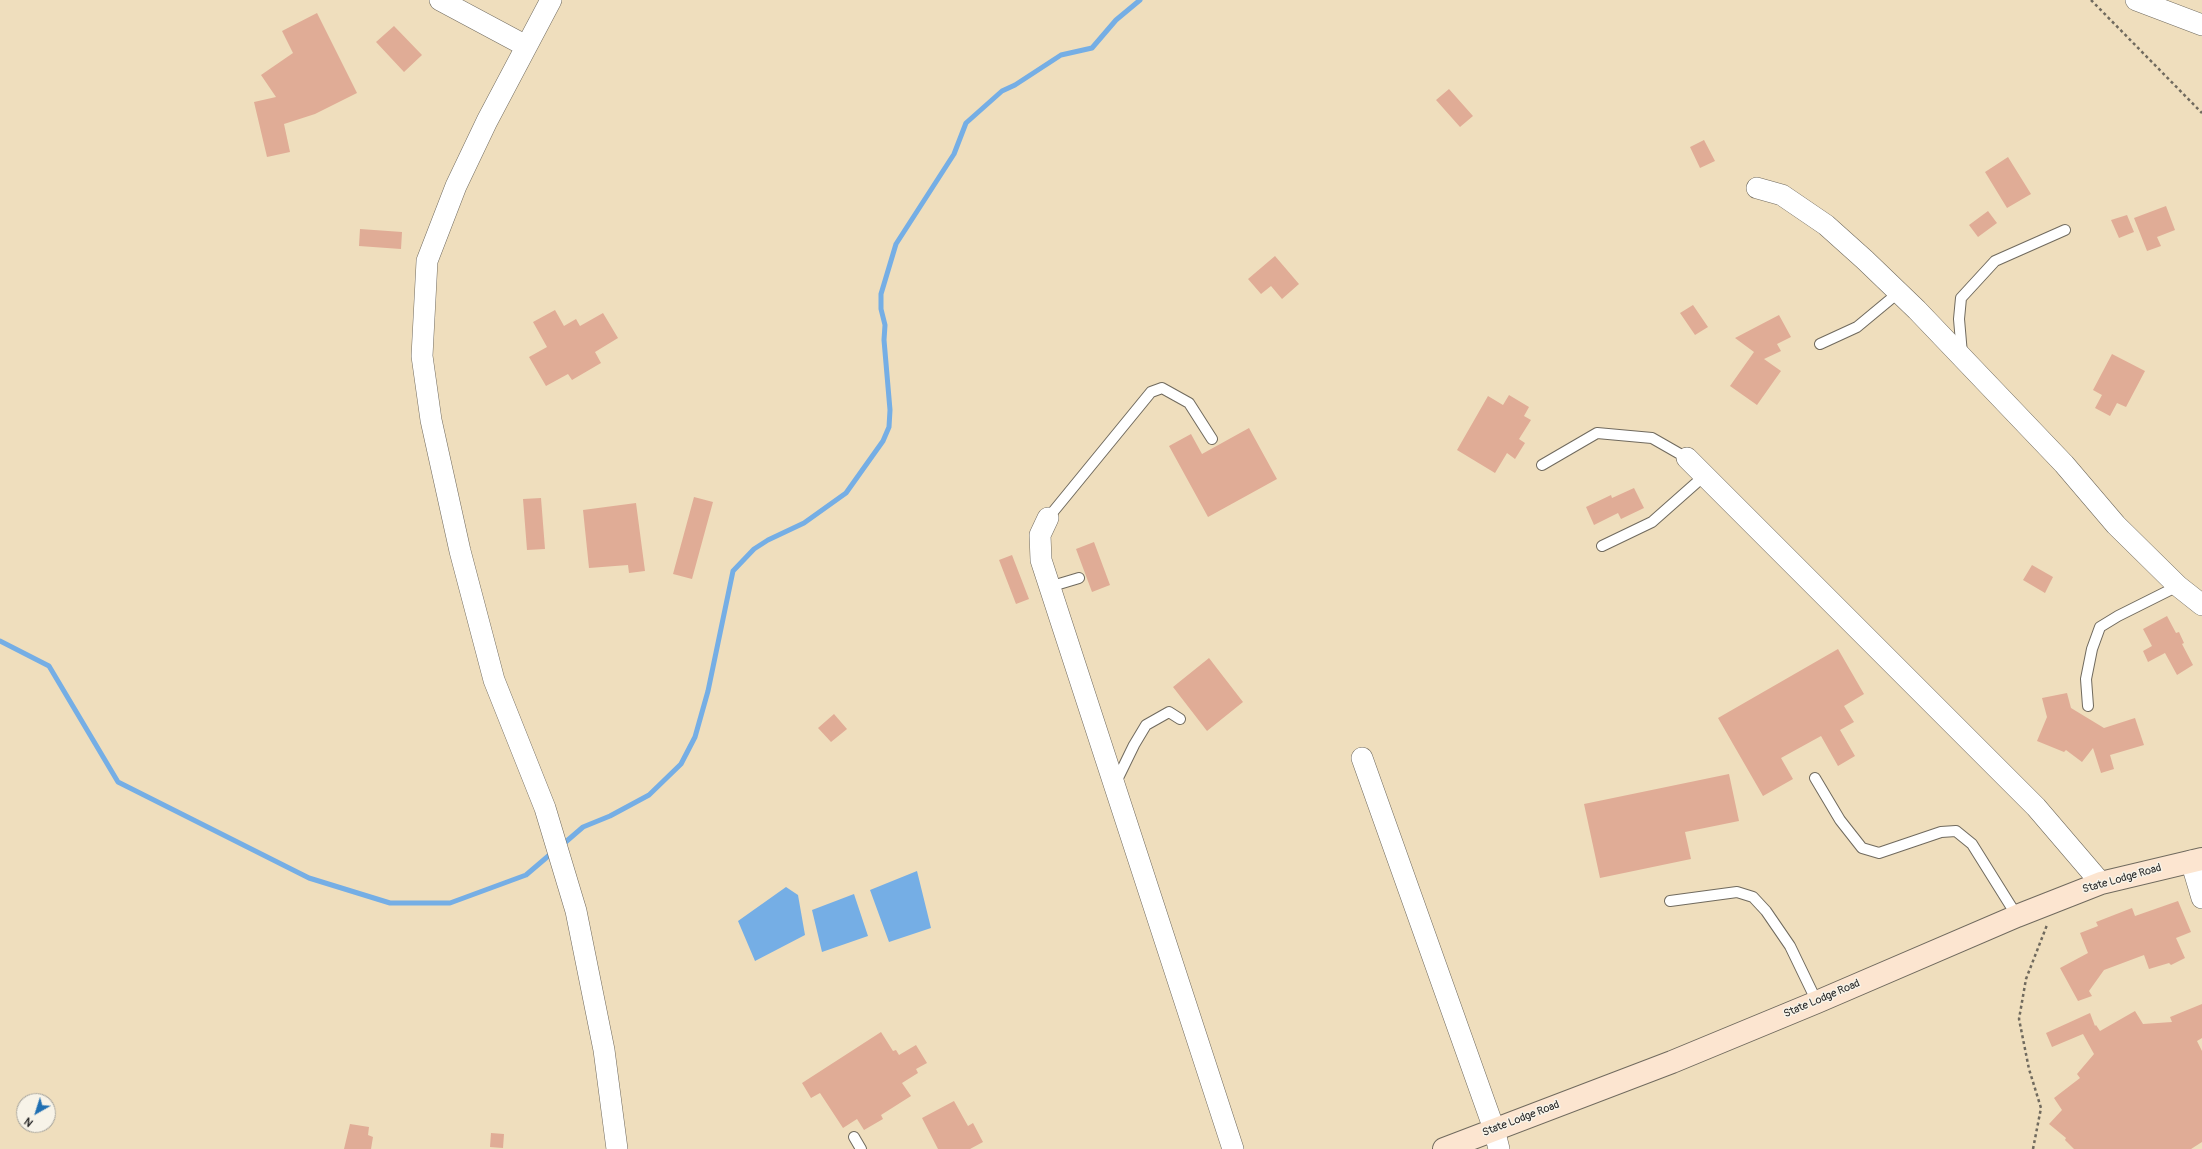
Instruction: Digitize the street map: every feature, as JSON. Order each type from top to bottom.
[{"type":"street","points":[[440,0],[526,46]]},
{"type":"street","points":[[551,0],[526,46],[456,186],[427,261],[422,356],[431,420],[460,550],[492,673],[545,808],[576,911],[604,1050],[617,1149]]},
{"type":"street","points":[[2136,0],[2202,25]]},
{"type":"street","points":[[1757,188],[1782,195],[1826,226],[1898,292],[2064,464],[2116,525],[2178,586],[2202,605]]},
{"type":"street","points":[[1687,458],[2036,807],[2101,883]]},
{"type":"street","points":[[1048,518],[1040,535],[1040,560],[1234,1149]]},
{"type":"street","points":[[1362,758],[1496,1139]]},
{"type":"street","points":[[2196,860],[2202,898]]},
{"type":"street","name":"State Lodge Road","points":[[1444,1149],[1496,1139],[1672,1062],[1817,1002],[2017,916],[2101,883],[2196,860]]},
{"type":"lane","points":[[1962,358],[1959,318],[1961,298],[1995,261],[2065,230]]},
{"type":"lane","points":[[1820,344],[1857,327],[1898,292]]},
{"type":"lane","points":[[1048,518],[1151,392],[1162,388],[1189,403],[1212,439]]},
{"type":"lane","points":[[1542,465],[1597,433],[1652,438],[1687,458]]},
{"type":"lane","points":[[1602,546],[1652,522],[1704,476]]},
{"type":"lane","points":[[1049,587],[1079,578]]},
{"type":"lane","points":[[2088,706],[2086,679],[2092,649],[2100,627],[2118,616],[2178,586]]},
{"type":"lane","points":[[1115,784],[1134,745],[1146,725],[1169,712],[1180,719]]},
{"type":"lane","points":[[1815,778],[1840,820],[1862,848],[1879,853],[1941,832],[1956,831],[1972,844],[2017,916]]},
{"type":"lane","points":[[1670,901],[1737,892],[1753,897],[1766,911],[1790,946],[1817,1002]]},
{"type":"lane","points":[[854,1137],[861,1149]]},
{"type":"path","points":[[2091,0],[2202,113]]},
{"type":"path","points":[[2033,1149],[2040,1108],[2029,1069],[2019,1019],[2026,979],[2057,900]]},
{"type":"water","points":[[917,871],[931,928],[889,942],[870,890]]},
{"type":"water","points":[[786,887],[798,895],[805,935],[755,961],[738,921]]},
{"type":"water","points":[[854,894],[868,936],[822,952],[812,910]]},
{"type":"building","points":[[317,13],[357,93],[315,114],[284,124],[290,152],[267,157],[254,102],[276,97],[261,75],[293,53],[282,31]]},
{"type":"building","points":[[394,26],[422,55],[404,72],[376,42]]},
{"type":"building","points":[[1449,89],[1473,116],[1460,127],[1436,100]]},
{"type":"building","points":[[1704,140],[1715,161],[1700,168],[1690,147]]},
{"type":"building","points":[[2008,157],[2031,194],[2007,208],[1985,172]]},
{"type":"building","points":[[2166,206],[2175,230],[2157,237],[2161,246],[2147,251],[2134,218]]},
{"type":"building","points":[[1988,211],[1997,223],[1978,237],[1969,225]]},
{"type":"building","points":[[2127,215],[2134,232],[2119,238],[2111,220]]},
{"type":"building","points":[[360,229],[402,232],[401,249],[359,246]]},
{"type":"building","points":[[1275,256],[1299,284],[1282,299],[1271,286],[1261,294],[1248,279]]},
{"type":"building","points":[[1693,305],[1708,327],[1695,335],[1680,313]]},
{"type":"building","points":[[555,310],[564,326],[576,319],[580,326],[603,313],[618,338],[595,352],[601,363],[572,380],[568,374],[546,386],[529,357],[547,347],[533,322]]},
{"type":"building","points":[[1779,315],[1791,337],[1777,344],[1781,351],[1764,359],[1781,371],[1757,405],[1730,386],[1754,352],[1735,338]]},
{"type":"building","points":[[2112,354],[2145,371],[2126,407],[2117,403],[2110,416],[2095,408],[2102,395],[2093,390]]},
{"type":"building","points":[[1509,395],[1529,407],[1524,416],[1531,420],[1519,439],[1525,443],[1515,459],[1507,453],[1495,473],[1457,450],[1488,396],[1503,405]]},
{"type":"building","points":[[1249,428],[1277,479],[1208,517],[1169,446],[1191,434],[1202,454]]},
{"type":"building","points":[[1634,488],[1644,508],[1621,519],[1618,513],[1594,525],[1586,507],[1611,495],[1612,498]]},
{"type":"building","points":[[694,497],[713,502],[692,579],[673,574]]},
{"type":"building","points":[[541,498],[545,549],[527,550],[523,499]]},
{"type":"building","points":[[636,503],[645,571],[629,573],[628,565],[589,568],[583,510]]},
{"type":"building","points":[[1094,542],[1110,585],[1092,592],[1076,549]]},
{"type":"building","points":[[1012,555],[1029,599],[1016,604],[999,560]]},
{"type":"building","points":[[2032,565],[2053,577],[2045,593],[2023,580]]},
{"type":"building","points":[[2167,616],[2176,633],[2179,632],[2184,643],[2182,644],[2193,665],[2177,675],[2165,653],[2148,662],[2143,651],[2152,646],[2143,629]]},
{"type":"building","points":[[1838,649],[1864,694],[1844,706],[1854,722],[1840,730],[1855,756],[1838,766],[1821,736],[1781,758],[1793,779],[1763,796],[1718,718]]},
{"type":"building","points":[[1209,658],[1243,702],[1207,731],[1173,687]]},
{"type":"building","points":[[2067,693],[2071,708],[2104,728],[2135,718],[2144,745],[2110,755],[2114,769],[2101,773],[2093,748],[2082,762],[2066,750],[2064,752],[2037,741],[2047,717],[2042,698]]},
{"type":"building","points":[[834,714],[847,729],[831,742],[818,728]]},
{"type":"building","points":[[1729,774],[1739,821],[1685,832],[1691,859],[1600,878],[1584,804]]},
{"type":"building","points":[[2178,901],[2191,932],[2176,938],[2185,958],[2171,965],[2169,963],[2149,969],[2144,955],[2104,970],[2089,991],[2092,996],[2078,1001],[2060,968],[2088,953],[2080,933],[2098,926],[2096,922],[2132,908],[2135,916]]},
{"type":"building","points":[[2202,1004],[2202,1038],[2197,1041],[2202,1051],[2202,1142],[2191,1149],[2074,1149],[2065,1140],[2066,1138],[2049,1124],[2062,1110],[2054,1098],[2080,1078],[2077,1074],[2094,1054],[2083,1034],[2052,1047],[2046,1033],[2090,1013],[2095,1026],[2096,1025],[2100,1031],[2135,1011],[2143,1024],[2172,1022],[2170,1017]]},
{"type":"building","points":[[881,1032],[893,1051],[896,1050],[899,1055],[916,1045],[927,1063],[916,1069],[918,1073],[902,1083],[911,1096],[881,1115],[883,1119],[864,1130],[857,1119],[843,1128],[820,1093],[811,1098],[802,1083]]},
{"type":"building","points":[[954,1101],[968,1126],[973,1123],[983,1142],[970,1149],[938,1149],[922,1118]]},
{"type":"building","points":[[350,1124],[369,1127],[368,1135],[373,1137],[371,1149],[344,1149]]},
{"type":"building","points":[[491,1133],[504,1134],[503,1148],[490,1147]]},
{"type":"waterway","points":[[561,846],[583,827],[610,816],[649,795],[681,764],[695,737],[708,691],[733,571],[754,549],[768,540],[804,523],[846,493],[883,441],[889,427],[890,410],[884,340],[885,325],[881,309],[881,294],[896,244],[954,154],[966,123],[1002,91],[1015,85],[1061,55],[1092,48],[1116,20],[1140,0]]},
{"type":"waterway","points":[[0,641],[49,666],[118,782],[309,878],[390,903],[450,903],[526,875],[553,852]]}]
